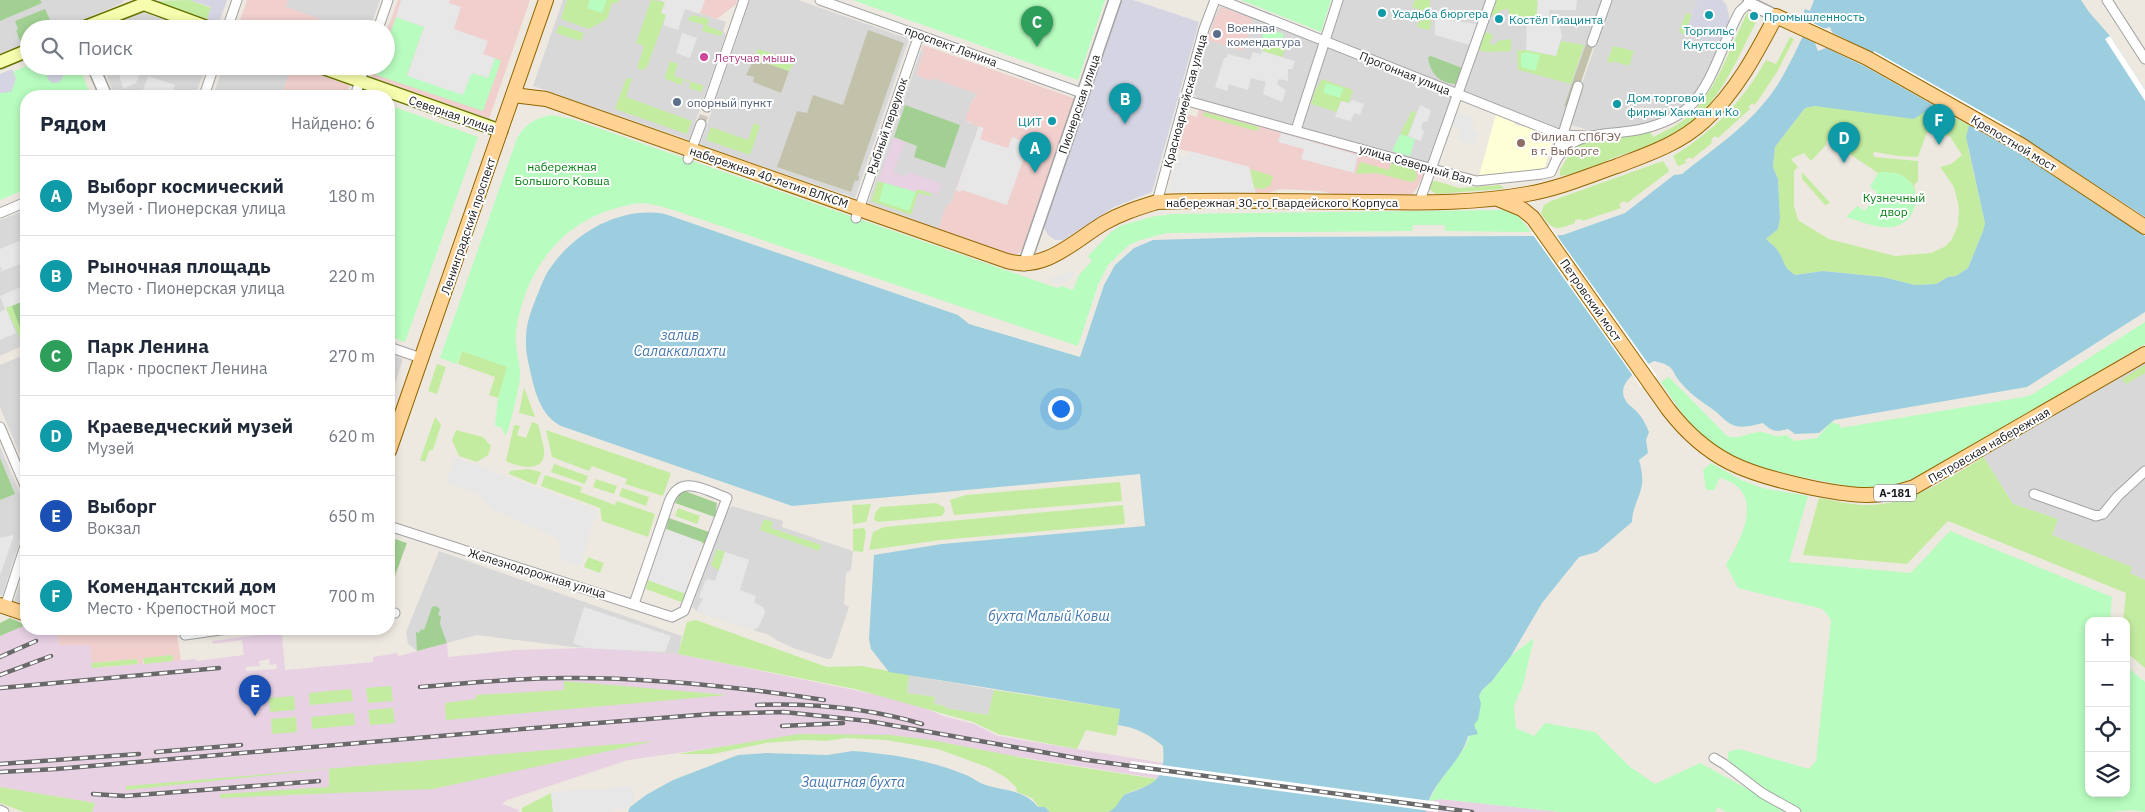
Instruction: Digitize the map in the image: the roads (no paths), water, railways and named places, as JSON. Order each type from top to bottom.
[{"type":"main road","name":"Ленинградский проспект","points":[[395,434],[546,0]]},
{"type":"main road","points":[[99,20],[134,3],[144,4],[188,20]]},
{"type":"main road","name":"Крепостной мост","points":[[1776,16],[1867,58],[2021,145],[2145,227]]},
{"type":"main road","name":"набережная 30-го Гвардейского Корпуса","points":[[1024,264],[1042,260],[1067,248],[1117,216],[1157,202],[1419,202],[1496,198],[1542,191],[1644,156],[1684,137],[1704,122],[1738,83],[1776,16]]},
{"type":"main road","points":[[0,62],[20,54]]},
{"type":"main road","name":"Северная улица","points":[[343,75],[385,90]]},
{"type":"main road","name":"Северная улица","points":[[395,93],[501,131]]},
{"type":"main road","name":"набережная 40-летия ВЛКСМ","points":[[513,95],[546,99],[690,155],[945,244],[1024,264]]},
{"type":"main road","points":[[1533,218],[1534,206],[1542,191]]},
{"type":"main road","name":"набережная 30-го Гвардейского Корпуса","points":[[1496,198],[1522,209],[1533,218]]},
{"type":"main road","name":"Петровский мост","points":[[1533,218],[1650,382]]},
{"type":"main road","name":"Петровская набережная","points":[[1650,382],[1673,416],[1689,434],[1725,460],[1765,478],[1850,495],[1866,496],[1904,491],[1927,482],[2145,354]]},
{"type":"main road","points":[[2,606],[20,612]]},
{"type":"street","points":[[230,20],[237,0]]},
{"type":"street","points":[[381,20],[388,0]]},
{"type":"street","points":[[707,107],[744,0]]},
{"type":"street","name":"проспект Ленина","points":[[820,0],[1082,93]]},
{"type":"street","name":"Пионерская улица","points":[[1024,264],[1115,0]]},
{"type":"street","name":"Красноармейская улица","points":[[1157,202],[1184,100],[1215,0]]},
{"type":"street","name":"Прогонная улица","points":[[1221,0],[1562,135],[1591,136]]},
{"type":"street","points":[[1296,130],[1338,0]]},
{"type":"street","points":[[1419,202],[1491,0]]},
{"type":"street","points":[[1592,42],[1607,0]]},
{"type":"street","points":[[2107,0],[2145,59]]},
{"type":"street","points":[[1542,191],[1558,157],[1568,146],[1591,136],[1633,131],[1667,121],[1679,115],[1691,105],[1701,92],[1740,11],[1750,1],[1776,16]]},
{"type":"street","name":"Рыбный переулок","points":[[857,213],[919,35]]},
{"type":"street","points":[[97,75],[103,90]]},
{"type":"street","points":[[206,90],[211,75]]},
{"type":"street","points":[[356,90],[362,75]]},
{"type":"street","points":[[1551,172],[1578,86]]},
{"type":"street","name":"улица Северный Вал","points":[[1184,100],[1476,181],[1551,172]]},
{"type":"street","points":[[690,155],[701,124]]},
{"type":"street","points":[[0,212],[20,204]]},
{"type":"street","points":[[395,349],[421,358]]},
{"type":"street","points":[[0,427],[20,474]]},
{"type":"street","points":[[2034,494],[2096,516],[2103,514],[2118,496],[2145,471]]},
{"type":"street","name":"Железнодорожная улица","points":[[395,528],[634,604],[672,616],[684,611],[727,498],[693,486],[684,485],[677,489],[672,495],[634,604]]},
{"type":"street","points":[[2,606],[20,559]]},
{"type":"street","points":[[1714,758],[1762,793],[1796,812]]},
{"type":"street","points":[[0,810],[4,812]]},
{"type":"water","points":[[1814,0],[2081,0],[2110,36],[2145,90],[2145,312],[2027,387],[1834,420],[1819,433],[1795,434],[1788,429],[1775,431],[1763,423],[1739,427],[1733,425],[1690,392],[1670,367],[1654,361],[1643,367],[1626,382],[1623,394],[1628,404],[1641,417],[1649,432],[1646,440],[1648,453],[1639,460],[1642,484],[1633,512],[1632,522],[1597,552],[1579,557],[1542,603],[1511,656],[1492,681],[1482,690],[1479,696],[1481,704],[1478,720],[1474,725],[1478,734],[1468,736],[1459,755],[1433,791],[1426,812],[1108,812],[1115,807],[1124,795],[1156,780],[1160,775],[1163,763],[1163,746],[1142,732],[1118,725],[1120,709],[889,672],[871,649],[869,639],[874,555],[942,544],[1145,526],[1140,474],[792,506],[561,426],[546,413],[535,390],[527,355],[526,333],[536,298],[546,274],[561,254],[587,232],[601,224],[633,214],[665,214],[958,315],[969,324],[1080,357],[1104,285],[1115,265],[1134,248],[1153,240],[1259,237],[1563,235],[1625,213],[1674,175],[1682,174],[1745,123],[1771,94],[1784,74],[1810,22],[1803,18],[1804,11],[1805,9],[1810,11]],"holes":[[[1830,27],[1833,34],[1826,48],[1818,51],[1815,43],[1823,29]],[[1815,106],[1914,119],[1934,106],[1969,125],[1966,137],[1985,223],[1968,268],[1956,276],[1948,277],[1936,284],[1915,285],[1883,277],[1823,271],[1795,275],[1788,269],[1777,250],[1766,239],[1778,229],[1780,218],[1778,179],[1773,167],[1775,147],[1805,108]]]},
{"type":"water","name":"Защитная бухта","points":[[853,751],[896,756],[939,765],[983,784],[1012,791],[1026,797],[1038,807],[1045,807],[1050,812],[628,812],[630,807],[646,795],[673,780],[738,755],[766,753],[827,755]]},
{"type":"tunnel","points":[[701,124],[707,107]]},
{"type":"railway","points":[[0,657],[36,641]]},
{"type":"railway","points":[[0,675],[51,656]]},
{"type":"railway","points":[[0,688],[219,668]]},
{"type":"railway","points":[[420,687],[528,679],[629,679],[695,684],[824,700]]},
{"type":"railway","points":[[757,705],[820,706],[861,710],[922,724]]},
{"type":"railway","points":[[0,772],[56,769],[711,714],[784,712],[868,721],[1087,760],[1472,812]]},
{"type":"railway","points":[[782,726],[843,723]]},
{"type":"railway","points":[[156,752],[241,745]]},
{"type":"railway","points":[[0,764],[139,754]]},
{"type":"railway","points":[[93,794],[125,796],[319,781]]},
{"type":"place","name":"Усадьба бюргера","points":[[1382,13]]},
{"type":"place","name":"Торгильс Кнутссон","points":[[1709,15]]},
{"type":"place","name":"Промышленность","points":[[1754,16]]},
{"type":"place","name":"Костёл Гиацинта","points":[[1499,19]]},
{"type":"place","name":"Военная комендатура","points":[[1217,34]]},
{"type":"place","name":"Парк Ленина","points":[[1037,47]]},
{"type":"place","name":"Летучая мышь","points":[[704,57]]},
{"type":"place","name":"опорный пункт","points":[[677,102]]},
{"type":"place","name":"Дом торговой фирмы Хакман и Ко","points":[[1617,104]]},
{"type":"place","name":"ЦИТ","points":[[1052,121]]},
{"type":"place","name":"Рыночная площадь","points":[[1125,124]]},
{"type":"place","name":"Филиал СПбГЭУ в г. Выборге","points":[[1521,143]]},
{"type":"place","name":"Комендантский дом","points":[[1939,145]]},
{"type":"place","name":"Краеведческий музей","points":[[1844,163]]},
{"type":"place","name":"Выборг космический","points":[[1035,173]]},
{"type":"place","name":"Выборг","points":[[255,716]]},
{"type":"park label","name":"набережная Большого Ковша","points":[[562,173]]},
{"type":"park label","name":"Кузнечный двор","points":[[1894,204]]},
{"type":"water label","name":"залив Салаккалахти","points":[[680,344]]},
{"type":"water label","name":"бухта Малый Ковш","points":[[1049,616]]}]
